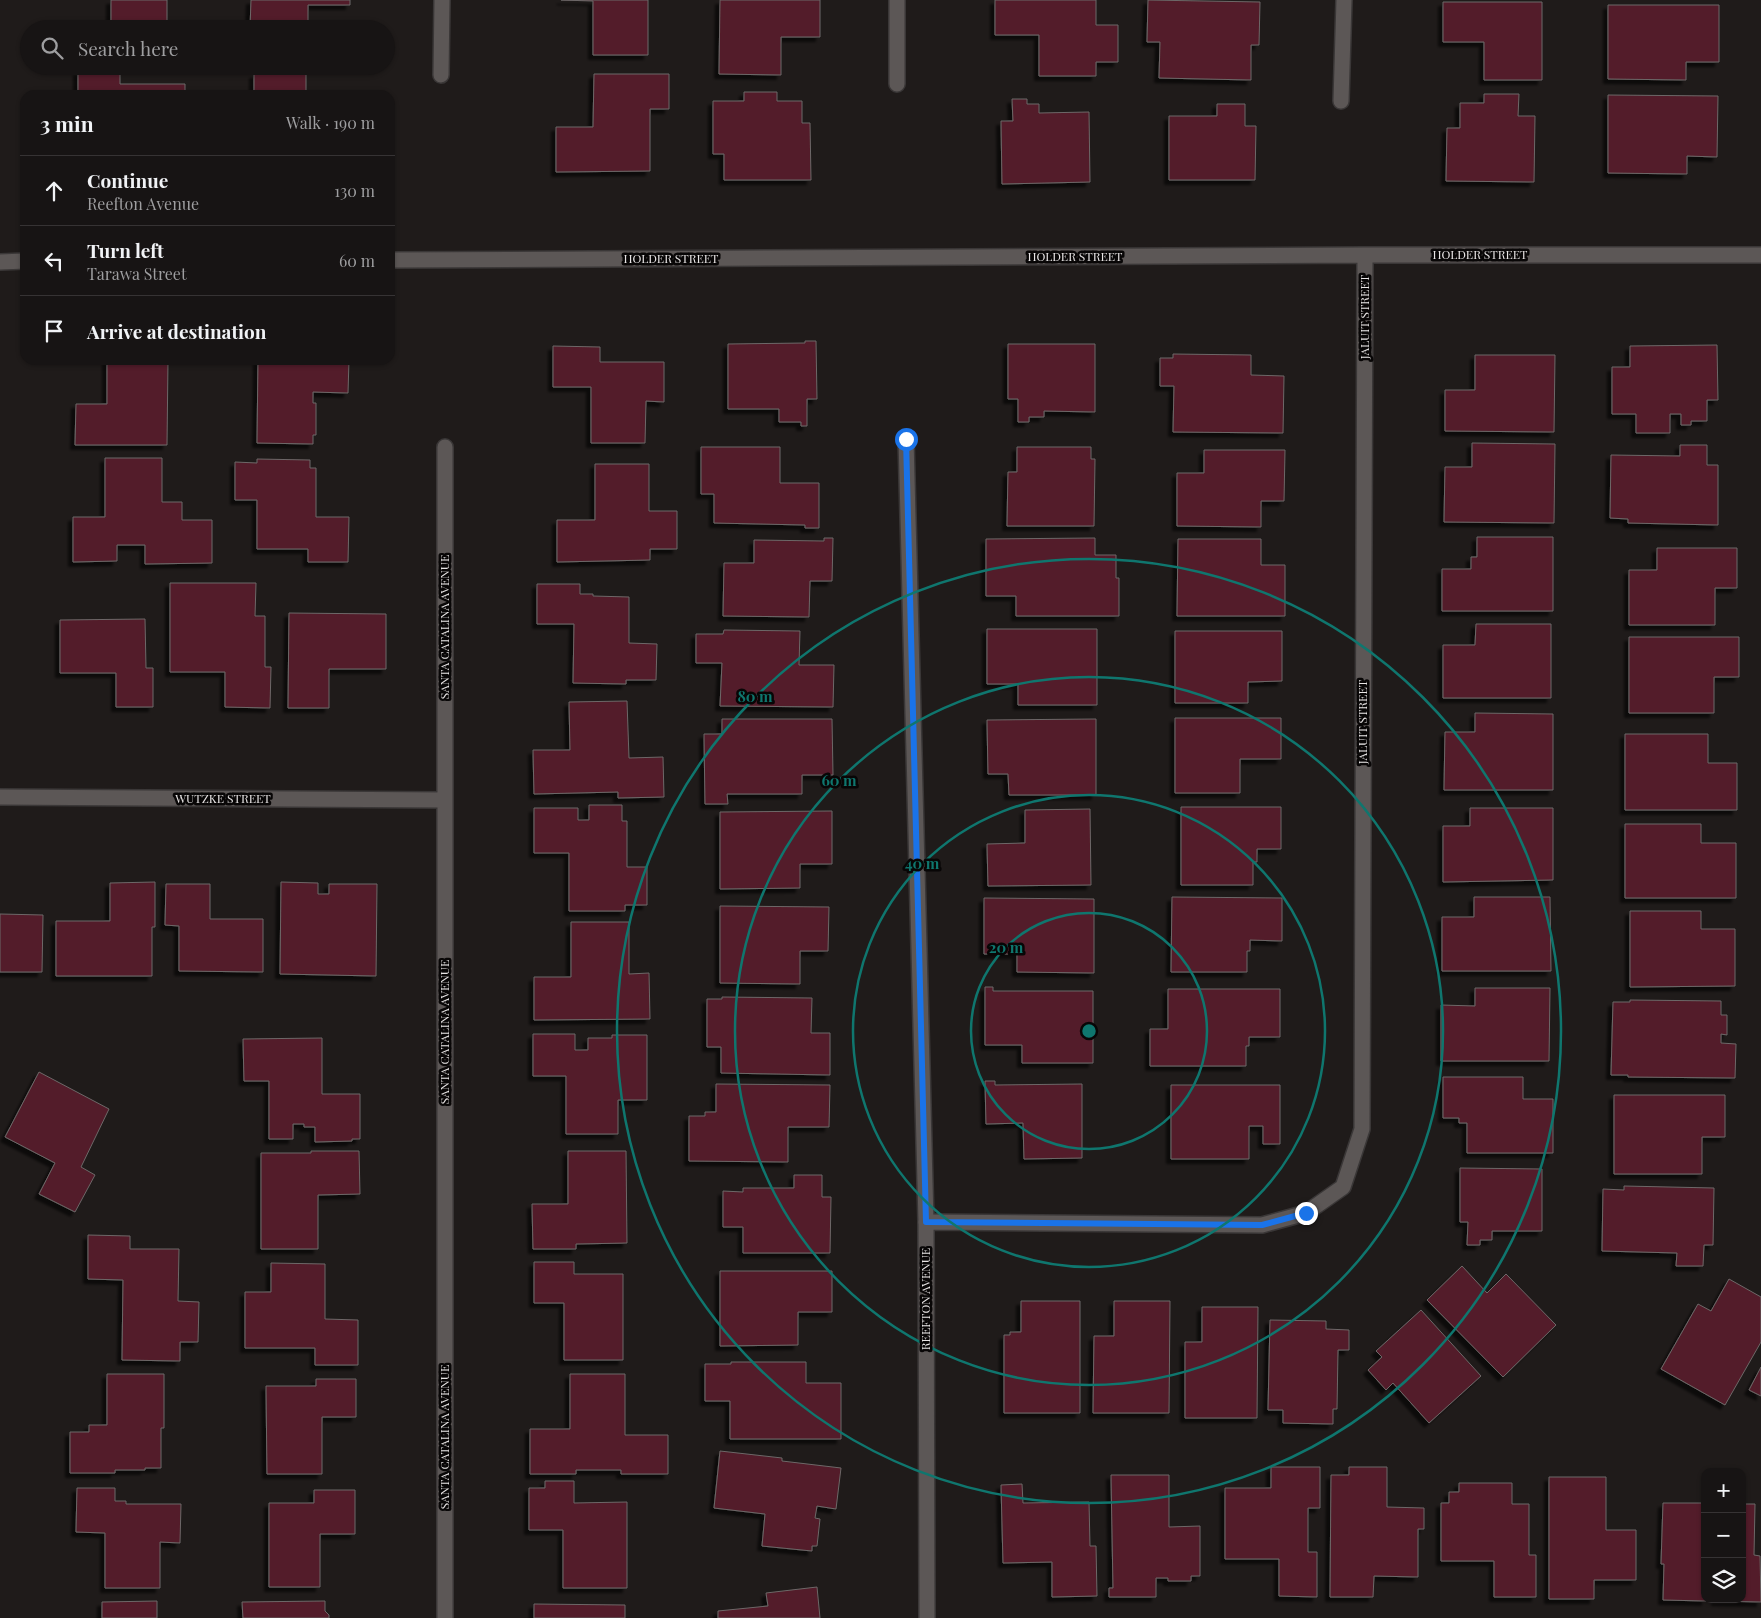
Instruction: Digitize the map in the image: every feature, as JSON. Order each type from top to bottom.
[{"type":"street","points":[[441,75],[442,0]]},
{"type":"street","points":[[897,0],[897,84]]},
{"type":"street","points":[[1341,101],[1344,0]]},
{"type":"street","name":"JALUIT STREET","points":[[926,1222],[1262,1225],[1306,1213],[1343,1187],[1362,1129],[1365,255]]},
{"type":"street","name":"HOLDER STREET","points":[[395,260],[1761,255]]},
{"type":"street","points":[[0,262],[20,262]]},
{"type":"street","name":"REEFTON AVENUE","points":[[906,439],[926,1222],[927,1618]]},
{"type":"street","name":"SANTA CATALINA AVENUE","points":[[445,447],[445,1618]]},
{"type":"street","name":"WUTZKE STREET","points":[[0,797],[445,800]]},
{"type":"building","points":[[111,0],[167,0],[167,20],[111,20]]},
{"type":"building","points":[[251,0],[350,0],[350,5],[308,5],[308,20],[250,20]]},
{"type":"building","points":[[561,0],[648,0],[648,55],[593,55],[593,1]]},
{"type":"building","points":[[720,0],[820,0],[820,37],[781,37],[781,75],[719,74]]},
{"type":"building","points":[[995,0],[1096,0],[1096,25],[1118,25],[1118,62],[1096,62],[1096,76],[1039,76],[1039,35],[995,35]]},
{"type":"building","points":[[1148,0],[1260,2],[1259,45],[1251,45],[1251,80],[1159,78],[1160,42],[1147,42]]},
{"type":"building","points":[[1443,2],[1542,2],[1542,80],[1484,80],[1484,42],[1443,42]]},
{"type":"building","points":[[1608,5],[1719,5],[1719,62],[1686,62],[1686,80],[1608,79]]},
{"type":"building","points":[[594,74],[669,74],[669,109],[650,109],[650,171],[556,172],[556,127],[593,127]]},
{"type":"building","points":[[78,75],[120,75],[120,84],[185,84],[185,90],[78,90]]},
{"type":"building","points":[[254,75],[306,75],[306,90],[254,90]]},
{"type":"building","points":[[744,92],[777,92],[777,101],[802,101],[802,123],[810,123],[811,180],[724,180],[724,154],[713,154],[713,101],[744,101]]},
{"type":"building","points":[[1484,94],[1519,94],[1518,116],[1535,116],[1534,182],[1446,181],[1447,128],[1460,128],[1460,103],[1484,103]]},
{"type":"building","points":[[1608,95],[1718,96],[1717,157],[1687,156],[1687,174],[1608,173]]},
{"type":"building","points":[[1012,99],[1027,99],[1027,104],[1039,104],[1039,113],[1089,112],[1090,182],[1002,184],[1001,121],[1013,121]]},
{"type":"building","points":[[1217,104],[1245,104],[1245,126],[1256,126],[1255,180],[1169,180],[1169,116],[1217,116]]},
{"type":"building","points":[[805,341],[816,341],[817,399],[807,399],[807,426],[801,426],[801,422],[779,422],[779,409],[728,409],[728,344],[805,343]]},
{"type":"building","points":[[1008,344],[1095,344],[1095,412],[1044,411],[1044,417],[1029,417],[1029,422],[1018,422],[1018,399],[1008,399]]},
{"type":"building","points":[[1717,345],[1718,400],[1707,400],[1707,421],[1691,421],[1691,425],[1681,425],[1681,414],[1670,414],[1670,433],[1636,433],[1636,414],[1612,414],[1612,367],[1630,367],[1630,346]]},
{"type":"building","points":[[553,346],[600,347],[600,362],[664,362],[664,402],[646,401],[645,443],[591,443],[591,387],[553,387]]},
{"type":"building","points":[[1173,354],[1251,355],[1251,375],[1284,376],[1283,433],[1173,432],[1174,386],[1160,386],[1160,358],[1173,358]]},
{"type":"building","points":[[1475,355],[1555,355],[1554,432],[1445,431],[1445,390],[1475,390]]},
{"type":"building","points":[[107,365],[168,365],[167,445],[75,445],[76,404],[107,404]]},
{"type":"building","points":[[258,365],[349,365],[348,393],[313,392],[313,403],[316,403],[316,435],[313,435],[313,444],[257,443]]},
{"type":"building","points":[[1472,443],[1555,444],[1554,523],[1444,522],[1445,467],[1472,467]]},
{"type":"building","points":[[1680,445],[1707,445],[1707,465],[1718,465],[1718,525],[1628,523],[1628,519],[1610,518],[1611,455],[1680,456]]},
{"type":"building","points":[[701,447],[780,447],[780,483],[819,483],[819,528],[805,528],[805,525],[714,523],[714,494],[701,494]]},
{"type":"building","points":[[1017,447],[1091,447],[1091,459],[1095,459],[1094,526],[1007,526],[1008,472],[1017,472]]},
{"type":"building","points":[[1204,450],[1285,450],[1284,501],[1261,501],[1261,527],[1177,526],[1177,473],[1204,473]]},
{"type":"building","points":[[105,458],[162,458],[162,502],[182,502],[182,520],[212,520],[212,563],[145,564],[145,545],[117,545],[117,561],[73,562],[73,517],[105,517]]},
{"type":"building","points":[[257,459],[310,460],[310,468],[316,468],[316,517],[349,517],[348,562],[308,562],[308,549],[257,549],[257,500],[235,500],[235,462],[257,463]]},
{"type":"building","points":[[595,464],[649,464],[649,511],[677,511],[677,549],[650,549],[650,560],[557,562],[557,520],[595,520]]},
{"type":"building","points":[[1477,537],[1553,537],[1553,611],[1442,611],[1442,569],[1471,569],[1471,557],[1477,557]]},
{"type":"building","points":[[824,538],[833,538],[832,581],[810,581],[809,617],[723,616],[724,563],[754,563],[754,540],[824,541]]},
{"type":"building","points":[[1095,538],[1095,555],[1116,555],[1116,578],[1119,578],[1119,616],[1016,616],[1016,596],[986,596],[986,539]]},
{"type":"building","points":[[1178,539],[1261,539],[1261,565],[1285,565],[1285,616],[1177,616]]},
{"type":"building","points":[[1657,548],[1737,548],[1737,588],[1715,588],[1715,625],[1629,625],[1629,570],[1657,570]]},
{"type":"building","points":[[170,583],[256,583],[255,616],[265,616],[265,667],[271,667],[270,708],[225,707],[225,672],[170,672]]},
{"type":"building","points":[[537,584],[580,584],[580,594],[629,597],[629,643],[657,644],[656,680],[626,680],[626,684],[573,683],[574,624],[537,624]]},
{"type":"building","points":[[289,613],[386,614],[386,669],[329,669],[329,708],[288,708]]},
{"type":"building","points":[[145,619],[146,668],[153,668],[153,707],[116,707],[116,673],[60,673],[60,620]]},
{"type":"building","points":[[1476,624],[1551,624],[1551,698],[1443,698],[1443,645],[1475,645]]},
{"type":"building","points":[[987,629],[1097,629],[1097,705],[1018,705],[1018,684],[987,684]]},
{"type":"building","points":[[724,630],[800,631],[799,665],[834,665],[833,707],[720,706],[722,663],[696,663],[696,634],[723,634]]},
{"type":"building","points":[[1175,631],[1282,631],[1282,681],[1248,682],[1248,703],[1175,703]]},
{"type":"building","points":[[1629,637],[1739,637],[1739,677],[1714,677],[1714,713],[1629,713]]},
{"type":"building","points":[[627,701],[629,758],[663,757],[664,797],[618,798],[618,792],[534,794],[533,750],[570,750],[569,702]]},
{"type":"building","points":[[1475,713],[1553,714],[1553,790],[1444,790],[1445,732],[1475,732]]},
{"type":"building","points":[[1175,718],[1281,718],[1281,759],[1240,759],[1240,793],[1175,793]]},
{"type":"building","points":[[722,719],[832,719],[833,775],[802,775],[802,794],[727,794],[728,804],[705,804],[704,734],[722,734]]},
{"type":"building","points":[[1096,719],[1096,795],[1009,795],[1008,774],[988,774],[987,720]]},
{"type":"building","points":[[1625,734],[1708,734],[1708,763],[1737,763],[1737,810],[1625,810]]},
{"type":"building","points":[[589,805],[622,805],[622,821],[627,821],[627,867],[647,867],[647,905],[625,905],[625,911],[569,911],[569,853],[534,853],[534,808],[578,808],[578,820],[589,820]]},
{"type":"building","points":[[1181,807],[1281,807],[1281,849],[1257,849],[1257,862],[1253,862],[1253,885],[1181,885]]},
{"type":"building","points":[[1470,808],[1553,808],[1553,880],[1443,882],[1443,826],[1470,826]]},
{"type":"building","points":[[1090,809],[1091,885],[988,886],[987,844],[1025,843],[1025,810]]},
{"type":"building","points":[[832,811],[832,864],[800,864],[800,888],[720,889],[720,812]]},
{"type":"building","points":[[1625,824],[1701,824],[1701,843],[1736,843],[1736,898],[1625,898]]},
{"type":"building","points":[[155,882],[155,927],[152,927],[152,976],[56,976],[56,921],[110,921],[110,883]]},
{"type":"building","points":[[281,882],[318,883],[318,894],[329,894],[329,884],[377,884],[376,976],[280,974]]},
{"type":"building","points":[[166,884],[210,884],[210,919],[263,919],[263,972],[179,971],[179,926],[165,925]]},
{"type":"building","points":[[1172,897],[1282,898],[1282,941],[1250,940],[1250,951],[1247,951],[1247,972],[1171,972]]},
{"type":"building","points":[[1474,897],[1550,897],[1551,971],[1442,971],[1442,917],[1474,917]]},
{"type":"building","points":[[984,898],[1094,899],[1094,973],[1017,972],[1017,954],[984,954]]},
{"type":"building","points":[[720,906],[829,907],[828,951],[800,951],[800,984],[720,983]]},
{"type":"building","points":[[1630,911],[1701,911],[1701,929],[1735,929],[1735,986],[1630,987]]},
{"type":"building","points":[[0,914],[43,915],[42,972],[0,972]]},
{"type":"building","points":[[571,922],[629,922],[629,974],[649,973],[650,1019],[534,1020],[534,977],[571,977]]},
{"type":"building","points":[[985,987],[993,987],[993,991],[1093,991],[1093,1063],[1022,1063],[1022,1045],[985,1045]]},
{"type":"building","points":[[1475,988],[1550,988],[1549,1061],[1441,1061],[1441,1005],[1475,1006]]},
{"type":"building","points":[[1168,989],[1280,989],[1280,1037],[1249,1037],[1249,1046],[1246,1046],[1246,1066],[1150,1066],[1150,1029],[1168,1029]]},
{"type":"building","points":[[722,997],[812,998],[811,1033],[830,1033],[830,1075],[721,1073],[721,1047],[707,1047],[707,999],[722,999]]},
{"type":"building","points":[[1630,1000],[1721,1001],[1721,1015],[1727,1015],[1727,1035],[1721,1034],[1721,1043],[1736,1044],[1735,1078],[1628,1077],[1628,1075],[1611,1075],[1613,1002],[1630,1002]]},
{"type":"building","points":[[533,1034],[575,1034],[575,1050],[588,1050],[588,1038],[612,1038],[612,1035],[647,1035],[647,1100],[618,1100],[618,1134],[566,1134],[566,1076],[533,1076]]},
{"type":"building","points":[[322,1038],[322,1094],[360,1094],[360,1139],[315,1142],[315,1127],[293,1124],[293,1139],[269,1139],[269,1081],[244,1081],[243,1039]]},
{"type":"building","points":[[39,1072],[109,1109],[81,1167],[95,1175],[75,1212],[39,1194],[55,1163],[5,1137]]},
{"type":"building","points":[[1443,1077],[1523,1077],[1523,1099],[1553,1099],[1553,1153],[1467,1153],[1467,1123],[1459,1123],[1459,1118],[1443,1118]]},
{"type":"building","points":[[985,1081],[995,1081],[995,1085],[1082,1084],[1082,1158],[1024,1159],[1023,1123],[986,1124]]},
{"type":"building","points":[[716,1084],[830,1085],[829,1127],[788,1127],[788,1162],[689,1161],[689,1116],[705,1116],[705,1112],[716,1112]]},
{"type":"building","points":[[1171,1085],[1280,1085],[1280,1144],[1263,1144],[1263,1126],[1249,1126],[1249,1159],[1171,1159]]},
{"type":"building","points":[[1614,1095],[1725,1095],[1725,1137],[1702,1137],[1702,1174],[1614,1174]]},
{"type":"building","points":[[311,1151],[359,1151],[360,1194],[318,1195],[318,1249],[261,1249],[261,1153],[311,1153]]},
{"type":"building","points":[[568,1151],[626,1151],[627,1243],[576,1244],[576,1249],[533,1249],[532,1204],[568,1204]]},
{"type":"building","points":[[1460,1168],[1542,1169],[1542,1231],[1492,1231],[1492,1240],[1480,1240],[1480,1245],[1467,1245],[1468,1222],[1460,1222]]},
{"type":"building","points":[[794,1175],[822,1175],[822,1197],[831,1197],[830,1253],[743,1253],[743,1227],[723,1227],[723,1191],[743,1192],[743,1188],[794,1188]]},
{"type":"building","points":[[1624,1186],[1714,1188],[1713,1245],[1704,1245],[1703,1266],[1676,1266],[1677,1253],[1602,1251],[1603,1189],[1624,1190]]},
{"type":"building","points":[[88,1235],[130,1236],[130,1249],[179,1249],[178,1301],[199,1302],[198,1342],[180,1342],[180,1361],[122,1360],[123,1280],[88,1279]]},
{"type":"building","points":[[534,1262],[574,1262],[574,1274],[623,1274],[623,1360],[564,1360],[564,1303],[534,1303]]},
{"type":"building","points":[[271,1263],[325,1264],[325,1319],[358,1320],[358,1365],[315,1365],[315,1348],[245,1348],[245,1292],[271,1292]]},
{"type":"building","points":[[1462,1266],[1487,1293],[1506,1274],[1556,1325],[1503,1377],[1427,1300]]},
{"type":"building","points":[[720,1271],[832,1271],[832,1312],[798,1312],[798,1345],[720,1346]]},
{"type":"building","points":[[1729,1279],[1761,1297],[1761,1342],[1725,1405],[1661,1369],[1698,1304],[1711,1311]]},
{"type":"building","points":[[1021,1301],[1080,1301],[1080,1413],[1004,1413],[1004,1335],[1010,1335],[1010,1332],[1021,1332]]},
{"type":"building","points":[[1114,1301],[1170,1301],[1169,1413],[1093,1413],[1094,1336],[1114,1336]]},
{"type":"building","points":[[1202,1307],[1258,1307],[1257,1418],[1185,1418],[1185,1342],[1202,1342]]},
{"type":"building","points":[[1421,1310],[1481,1376],[1429,1423],[1393,1383],[1386,1390],[1368,1370],[1382,1357],[1376,1351]]},
{"type":"building","points":[[1270,1320],[1326,1321],[1326,1329],[1349,1330],[1349,1350],[1338,1350],[1337,1409],[1333,1409],[1333,1424],[1283,1423],[1283,1410],[1268,1410]]},
{"type":"building","points":[[731,1362],[806,1362],[806,1383],[841,1383],[841,1439],[730,1439],[730,1401],[705,1401],[705,1364],[731,1364]]},
{"type":"building","points":[[1761,1367],[1761,1396],[1749,1390]]},
{"type":"building","points":[[107,1374],[164,1374],[164,1428],[161,1428],[161,1468],[115,1470],[115,1473],[70,1473],[70,1432],[89,1432],[89,1425],[107,1425]]},
{"type":"building","points":[[570,1374],[625,1374],[625,1435],[668,1435],[668,1474],[621,1474],[621,1470],[576,1470],[576,1474],[530,1474],[530,1429],[570,1429]]},
{"type":"building","points":[[316,1379],[356,1379],[356,1417],[322,1417],[322,1474],[267,1474],[266,1386],[316,1386]]},
{"type":"building","points":[[720,1451],[782,1458],[782,1461],[841,1468],[836,1509],[817,1506],[815,1518],[820,1519],[817,1546],[812,1546],[812,1551],[762,1546],[765,1514],[714,1508]]},
{"type":"building","points":[[1271,1467],[1320,1467],[1320,1508],[1308,1508],[1308,1552],[1317,1552],[1317,1597],[1279,1596],[1279,1559],[1225,1559],[1225,1488],[1271,1488]]},
{"type":"building","points":[[1349,1467],[1387,1467],[1387,1507],[1424,1508],[1424,1529],[1418,1529],[1418,1577],[1374,1576],[1373,1597],[1330,1597],[1331,1475],[1349,1475]]},
{"type":"building","points":[[1111,1475],[1169,1475],[1169,1527],[1200,1526],[1200,1576],[1191,1576],[1191,1581],[1168,1581],[1168,1578],[1156,1578],[1156,1597],[1109,1597],[1109,1588],[1113,1588]]},
{"type":"building","points":[[1549,1477],[1606,1477],[1606,1530],[1636,1530],[1636,1580],[1594,1580],[1594,1599],[1549,1599]]},
{"type":"building","points":[[545,1481],[574,1481],[574,1503],[627,1502],[627,1588],[563,1588],[563,1530],[529,1530],[529,1488],[545,1488]]},
{"type":"building","points":[[1459,1483],[1512,1483],[1512,1504],[1529,1504],[1529,1555],[1536,1555],[1536,1597],[1494,1597],[1494,1561],[1441,1561],[1441,1503],[1449,1503],[1449,1492],[1459,1492]]},
{"type":"building","points":[[1022,1484],[1023,1503],[1089,1502],[1090,1546],[1096,1546],[1097,1596],[1052,1597],[1052,1562],[1003,1563],[1001,1485]]},
{"type":"building","points":[[77,1488],[115,1488],[115,1501],[126,1501],[126,1504],[181,1504],[180,1543],[160,1542],[160,1588],[105,1588],[105,1533],[76,1532]]},
{"type":"building","points":[[314,1490],[355,1490],[355,1534],[320,1534],[320,1587],[269,1587],[269,1503],[314,1503]]},
{"type":"building","points":[[1663,1503],[1701,1503],[1701,1601],[1663,1600],[1664,1564],[1661,1564]]},
{"type":"building","points":[[1746,1504],[1755,1504],[1754,1555],[1760,1556],[1761,1602],[1746,1602]]},
{"type":"building","points":[[817,1587],[820,1618],[718,1618],[718,1611],[768,1606],[766,1593]]},
{"type":"building","points":[[157,1601],[157,1618],[102,1618],[102,1602]]},
{"type":"building","points":[[325,1601],[325,1611],[329,1618],[243,1618],[242,1602]]},
{"type":"building","points":[[534,1604],[625,1605],[625,1618],[534,1618]]},
{"type":"route","points":[[906,439],[926,1222],[1262,1225],[1306,1213]]}]
